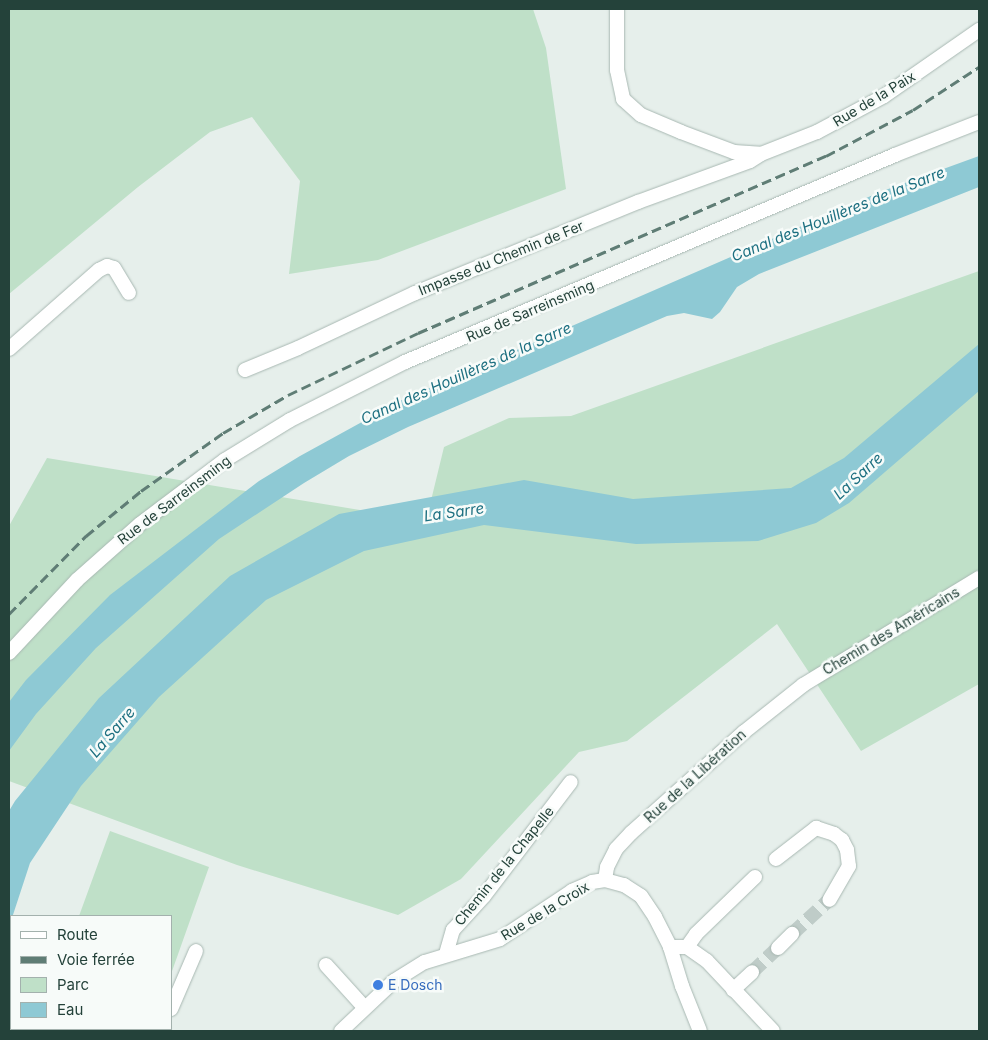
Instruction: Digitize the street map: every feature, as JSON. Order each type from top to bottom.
[{"type":"street","points":[[617,9],[617,70],[623,99],[641,115],[681,132],[734,152],[761,154]]},
{"type":"street","name":"Rue de la Paix","points":[[761,154],[795,142],[851,116],[884,96],[979,30]]},
{"type":"street","name":"Rue de Sarreinsming","points":[[9,653],[63,594],[110,549],[168,501],[225,460],[290,420],[360,383],[895,155],[979,122]]},
{"type":"street","name":"Impasse du Chemin de Fer","points":[[245,370],[298,348],[415,293],[638,202],[750,161],[761,154]]},
{"type":"street","points":[[9,349],[98,270],[107,266],[114,268],[129,293]]},
{"type":"street","name":"Chemin des Américains","points":[[803,685],[979,578]]},
{"type":"street","name":"Rue de la Libération","points":[[605,880],[607,867],[616,849],[631,833],[744,732],[803,685]]},
{"type":"street","name":"Chemin de la Chapelle","points":[[446,954],[447,942],[452,930],[484,896],[571,782]]},
{"type":"street","points":[[776,859],[816,828],[834,834],[842,840],[847,850],[849,866],[829,900]]},
{"type":"street","points":[[688,947],[696,934],[755,876]]},
{"type":"street","name":"Rue de la Croix","points":[[341,1031],[364,1007],[394,981],[425,962],[446,954],[476,948],[500,939],[572,891],[592,882],[605,880],[624,885],[641,896],[656,917],[670,947]]},
{"type":"street","points":[[778,948],[792,934]]},
{"type":"street","points":[[700,1031],[682,986],[670,947],[688,947],[707,961],[773,1031]]},
{"type":"street","points":[[172,1007],[196,951]]},
{"type":"street","points":[[326,965],[364,1007]]},
{"type":"street","points":[[733,990],[752,972]]},
{"type":"green space","points":[[9,9],[533,9],[546,48],[566,189],[378,260],[289,274],[300,181],[252,117],[210,132],[138,187],[9,294]]},
{"type":"green space","points":[[979,271],[979,684],[861,751],[777,624],[627,741],[579,752],[461,879],[398,915],[237,865],[9,781],[9,526],[47,458],[426,521],[444,447],[509,418],[571,416]]},
{"type":"green space","points":[[110,831],[209,867],[172,971],[172,915],[79,915]]},
{"type":"water","name":"Canal des Houillères de la Sarre","points":[[979,156],[979,187],[759,274],[737,287],[720,312],[712,319],[684,313],[667,316],[408,427],[349,456],[304,483],[219,539],[96,648],[36,714],[9,751],[9,702],[26,680],[110,595],[259,481],[300,456],[402,400],[880,192]]},
{"type":"water","name":"La Sarre","points":[[979,344],[979,391],[849,503],[816,523],[758,541],[636,544],[484,525],[364,551],[266,600],[159,697],[81,786],[30,863],[13,915],[10,915],[9,927],[9,811],[15,801],[99,698],[230,576],[339,514],[524,480],[633,499],[791,488],[844,458]]},
{"type":"tunnel","points":[[792,934],[829,900]]},
{"type":"tunnel","points":[[752,972],[778,948]]},
{"type":"railway","points":[[9,614],[86,536],[141,491],[223,433],[288,395],[418,333],[826,156],[913,110],[979,67]]},
{"type":"place","name":"E Dosch","points":[[378,985]]}]
